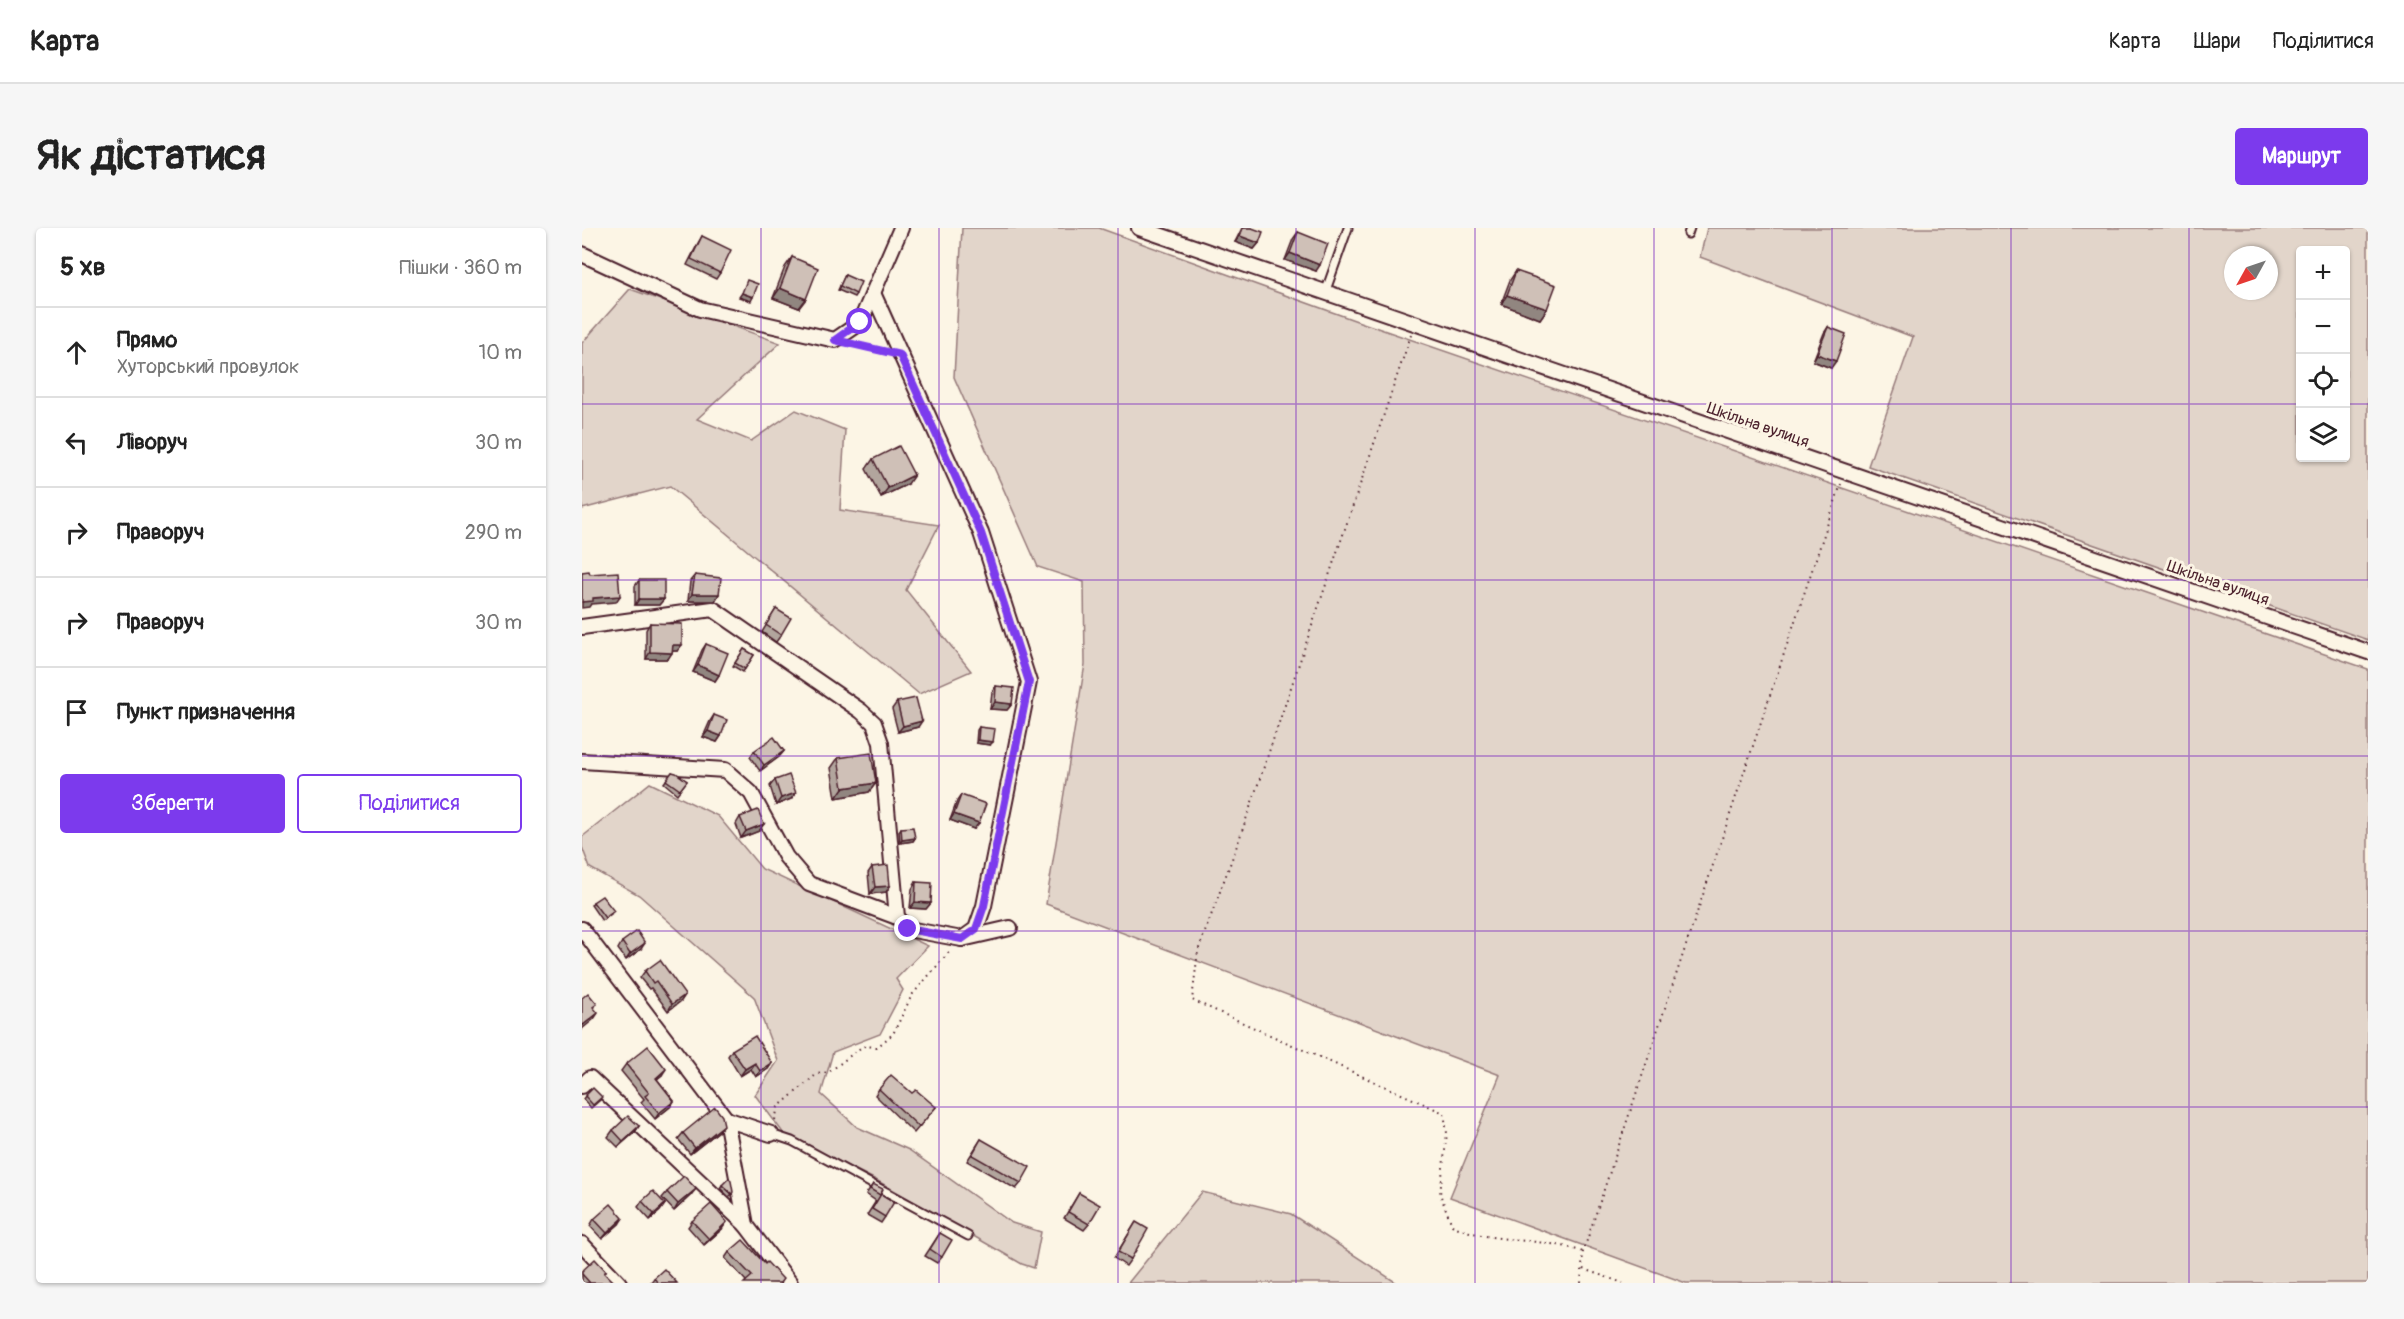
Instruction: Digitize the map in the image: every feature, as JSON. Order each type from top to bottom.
[{"type":"street","points":[[582,254],[700,309],[835,340],[860,322],[901,228]]},
{"type":"street","name":"Шкільна вулиця","points":[[1139,228],[2368,652]]},
{"type":"street","points":[[873,293],[981,533],[1029,682],[984,906],[976,929],[962,939]]},
{"type":"street","points":[[582,627],[713,609],[861,711],[874,723],[881,743],[897,917]]},
{"type":"street","points":[[582,761],[725,770],[751,793],[786,857],[809,884],[897,917],[908,929],[962,939],[1010,928]]},
{"type":"street","points":[[582,929],[726,1119],[746,1225]]},
{"type":"street","points":[[585,1077],[746,1225],[790,1283]]},
{"type":"street","points":[[726,1119],[771,1134]]},
{"type":"street","points":[[582,1244],[619,1283]]},
{"type":"lane","points":[[1325,293],[1348,228]]},
{"type":"lane","points":[[771,1134],[792,1141],[969,1236]]},
{"type":"path","points":[[1415,324],[1198,951],[1192,1000],[1444,1113],[1448,1133],[1440,1194],[1452,1225],[1469,1233],[1566,1245],[1583,1252]]},
{"type":"path","points":[[835,340],[900,355]]},
{"type":"path","points":[[1581,1283],[1583,1252],[1845,472]]},
{"type":"path","points":[[771,1134],[778,1107],[817,1074],[830,1072],[841,1061],[863,1046],[877,1047],[893,1034],[912,995],[962,939]]},
{"type":"path","points":[[1582,1269],[1623,1283]]},
{"type":"shaded area","points":[[962,228],[1099,228],[1357,321],[2368,669],[2368,1283],[1686,1283],[1450,1197],[1500,1075],[1046,904],[1085,664],[1084,582],[1038,567],[954,377]]},
{"type":"shaded area","points":[[1707,228],[2368,228],[2368,640],[1868,466],[1913,337],[1700,257]]},
{"type":"shaded area","points":[[630,289],[780,343],[697,419],[751,441],[796,410],[845,430],[840,510],[939,525],[906,590],[971,671],[919,694],[670,486],[582,509],[582,343]]},
{"type":"shaded area","points":[[650,783],[718,816],[762,869],[928,946],[896,979],[903,990],[880,1034],[833,1052],[821,1094],[857,1127],[909,1150],[1012,1223],[1041,1232],[1034,1268],[1022,1264],[876,1180],[784,1134],[755,1095],[778,1061],[754,997],[639,895],[590,868],[582,847],[582,837]]},
{"type":"shaded area","points":[[1202,1192],[1291,1214],[1397,1283],[1128,1283]]},
{"type":"building","points":[[1243,228],[1263,232],[1259,243],[1240,236]]},
{"type":"building","points":[[1298,232],[1328,244],[1320,265],[1290,253]]},
{"type":"building","points":[[702,236],[731,250],[720,273],[691,259]]},
{"type":"building","points":[[792,257],[818,268],[806,299],[780,288]]},
{"type":"building","points":[[1516,271],[1556,285],[1547,309],[1507,295]]},
{"type":"building","points":[[845,275],[861,282],[856,294],[840,286]]},
{"type":"building","points":[[747,280],[758,284],[753,297],[742,293]]},
{"type":"building","points":[[1828,327],[1846,334],[1836,361],[1817,354]]},
{"type":"building","points":[[899,446],[914,475],[888,488],[873,459]]},
{"type":"building","points":[[589,571],[590,574],[618,572],[620,596],[593,598],[593,601],[582,602],[582,572]]},
{"type":"building","points":[[695,575],[721,578],[719,594],[692,594]]},
{"type":"building","points":[[639,580],[664,580],[664,599],[639,599]]},
{"type":"building","points":[[776,609],[791,618],[781,635],[766,625]]},
{"type":"building","points":[[650,623],[682,624],[682,645],[673,645],[672,653],[650,652]]},
{"type":"building","points":[[706,644],[728,653],[719,675],[698,665]]},
{"type":"building","points":[[744,649],[754,655],[745,669],[735,663]]},
{"type":"building","points":[[996,686],[1014,688],[1012,704],[995,702]]},
{"type":"building","points":[[916,698],[922,721],[903,726],[897,702]]},
{"type":"building","points":[[714,715],[727,720],[721,736],[708,731]]},
{"type":"building","points":[[979,727],[995,729],[993,742],[978,740]]},
{"type":"building","points":[[774,737],[784,751],[764,765],[754,751]]},
{"type":"building","points":[[871,753],[876,783],[843,788],[838,758]]},
{"type":"building","points":[[672,772],[687,781],[680,790],[666,780]]},
{"type":"building","points":[[789,775],[796,793],[781,798],[775,780]]},
{"type":"building","points":[[961,795],[986,804],[979,823],[954,814]]},
{"type":"building","points":[[758,810],[764,824],[746,831],[740,817]]},
{"type":"building","points":[[913,827],[915,838],[902,840],[901,828]]},
{"type":"building","points":[[888,865],[890,886],[875,887],[872,867]]},
{"type":"building","points":[[916,882],[932,883],[931,903],[915,902]]},
{"type":"building","points":[[602,896],[614,911],[605,918],[593,902]]},
{"type":"building","points":[[637,931],[645,943],[630,954],[622,942]]},
{"type":"building","points":[[660,960],[685,995],[672,1004],[656,981],[653,983],[645,971]]},
{"type":"building","points":[[588,993],[597,1004],[593,1007],[598,1013],[583,1025],[582,998]]},
{"type":"building","points":[[755,1036],[772,1063],[760,1071],[755,1063],[745,1069],[732,1050]]},
{"type":"building","points":[[648,1046],[666,1069],[656,1078],[674,1101],[659,1113],[645,1096],[649,1093],[626,1064]]},
{"type":"building","points":[[891,1075],[912,1093],[916,1090],[936,1107],[919,1127],[879,1089]]},
{"type":"building","points":[[593,1088],[602,1097],[593,1105],[585,1096]]},
{"type":"building","points":[[715,1107],[722,1116],[724,1125],[695,1148],[683,1133]]},
{"type":"building","points":[[628,1116],[639,1126],[623,1141],[613,1130]]},
{"type":"building","points":[[981,1139],[1030,1167],[1021,1183],[972,1155]]},
{"type":"building","points":[[684,1176],[696,1189],[678,1204],[667,1192]]},
{"type":"building","points":[[729,1178],[731,1181],[732,1194],[722,1185]]},
{"type":"building","points":[[873,1184],[883,1189],[880,1195],[870,1189]]},
{"type":"building","points":[[653,1191],[665,1204],[654,1214],[642,1201]]},
{"type":"building","points":[[1079,1193],[1100,1205],[1089,1224],[1068,1212]]},
{"type":"building","points":[[881,1194],[894,1202],[885,1217],[872,1209]]},
{"type":"building","points":[[611,1204],[623,1218],[607,1233],[594,1219]]},
{"type":"building","points":[[711,1204],[727,1222],[709,1239],[692,1221]]},
{"type":"building","points":[[1136,1222],[1148,1229],[1131,1259],[1118,1252]]},
{"type":"building","points":[[940,1233],[952,1240],[942,1257],[930,1249]]},
{"type":"building","points":[[743,1240],[765,1264],[767,1262],[783,1279],[780,1283],[744,1283],[752,1276],[729,1252]]},
{"type":"building","points":[[595,1259],[614,1283],[590,1283],[582,1274],[582,1271]]},
{"type":"building","points":[[664,1269],[677,1283],[658,1283],[654,1278]]},
{"type":"route","points":[[860,322],[835,340],[900,355],[981,533],[1029,682],[984,906],[976,929],[962,939],[908,929]]}]
